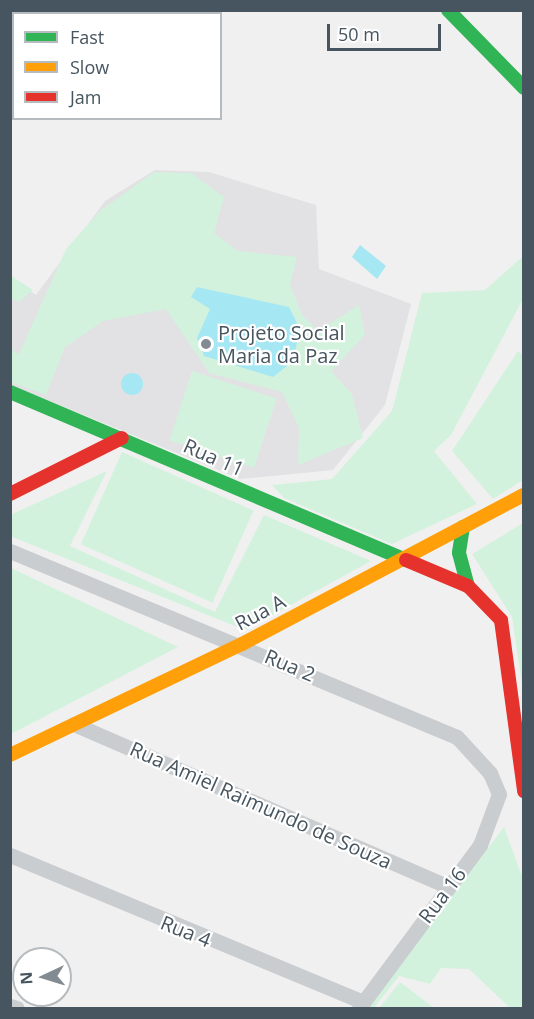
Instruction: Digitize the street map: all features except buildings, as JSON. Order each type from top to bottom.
[{"type":"street","points":[[448,10],[463,17],[524,88]]},
{"type":"street","name":"Rua 11","points":[[10,392],[122,438],[400,561],[468,586],[488,600],[501,620],[523,788]]},
{"type":"street","points":[[10,494],[122,438]]},
{"type":"street","name":"Rua A","points":[[10,755],[243,644],[524,495]]},
{"type":"street","points":[[464,527],[459,553],[468,586]]},
{"type":"street","name":"Rua 2","points":[[10,551],[243,644],[457,737],[490,773],[499,794]]},
{"type":"street","name":"Rua Amiel Raimundo de Souza","points":[[74,724],[448,887]]},
{"type":"street","points":[[499,794],[523,788]]},
{"type":"street","name":"Rua 16","points":[[361,1005],[480,845],[499,794]]},
{"type":"street","name":"Rua 4","points":[[10,855],[361,1005]]},
{"type":"street","points":[[10,1006],[17,1008]]},
{"type":"shaded area","name":"Projeto Social Maria da Paz","points":[[155,170],[209,172],[316,205],[319,269],[411,304],[385,405],[333,470],[240,479],[11,385],[10,278],[36,295],[105,201]]},
{"type":"green space","points":[[154,172],[191,173],[224,197],[214,233],[238,251],[297,257],[290,284],[302,315],[318,331],[359,305],[365,335],[331,371],[352,394],[363,438],[298,465],[299,428],[282,392],[209,373],[166,309],[103,321],[65,347],[46,395],[11,382],[10,349],[19,354],[66,249],[100,211]]},
{"type":"green space","points":[[523,256],[523,299],[451,435],[434,451],[477,504],[392,544],[284,498],[272,485],[332,479],[392,411],[422,293],[485,290]]},
{"type":"green space","points":[[10,275],[33,290],[19,302],[11,298]]},
{"type":"green space","points":[[518,351],[524,356],[523,480],[493,499],[452,451]]},
{"type":"green space","points":[[192,371],[277,399],[254,468],[169,440]]},
{"type":"green space","points":[[122,452],[254,511],[212,603],[81,544]]},
{"type":"green space","points":[[107,471],[70,546],[215,612],[264,515],[371,561],[245,630],[10,536],[10,515]]},
{"type":"green space","points":[[523,523],[523,692],[512,617],[472,554]]},
{"type":"green space","points":[[11,568],[178,647],[11,734]]},
{"type":"green space","points":[[504,827],[523,879],[523,1008],[510,1008],[469,969],[441,968],[430,984],[399,976],[374,1008],[367,1008]]},
{"type":"green space","points":[[400,982],[434,1008],[379,1008]]},
{"type":"water","points":[[360,245],[386,266],[377,279],[352,257]]},
{"type":"water","points":[[197,287],[289,307],[300,329],[293,361],[273,377],[204,356],[197,338],[210,309],[191,297]]},
{"type":"water","points":[[132,373],[140,376],[143,384],[140,392],[132,395],[124,392],[121,384],[124,376]]},
{"type":"traffic: fast","points":[[448,10],[524,88]]},
{"type":"traffic: fast","points":[[10,392],[406,560]]},
{"type":"traffic: fast","points":[[463,527],[459,553],[468,586]]},
{"type":"traffic: slow","points":[[10,755],[242,644],[524,495]]},
{"type":"traffic: jam","points":[[10,494],[122,438]]},
{"type":"traffic: jam","points":[[406,560],[468,586],[501,620],[524,791]]},
{"type":"place","name":"Projeto Social Maria da Paz","points":[[206,344]]}]
